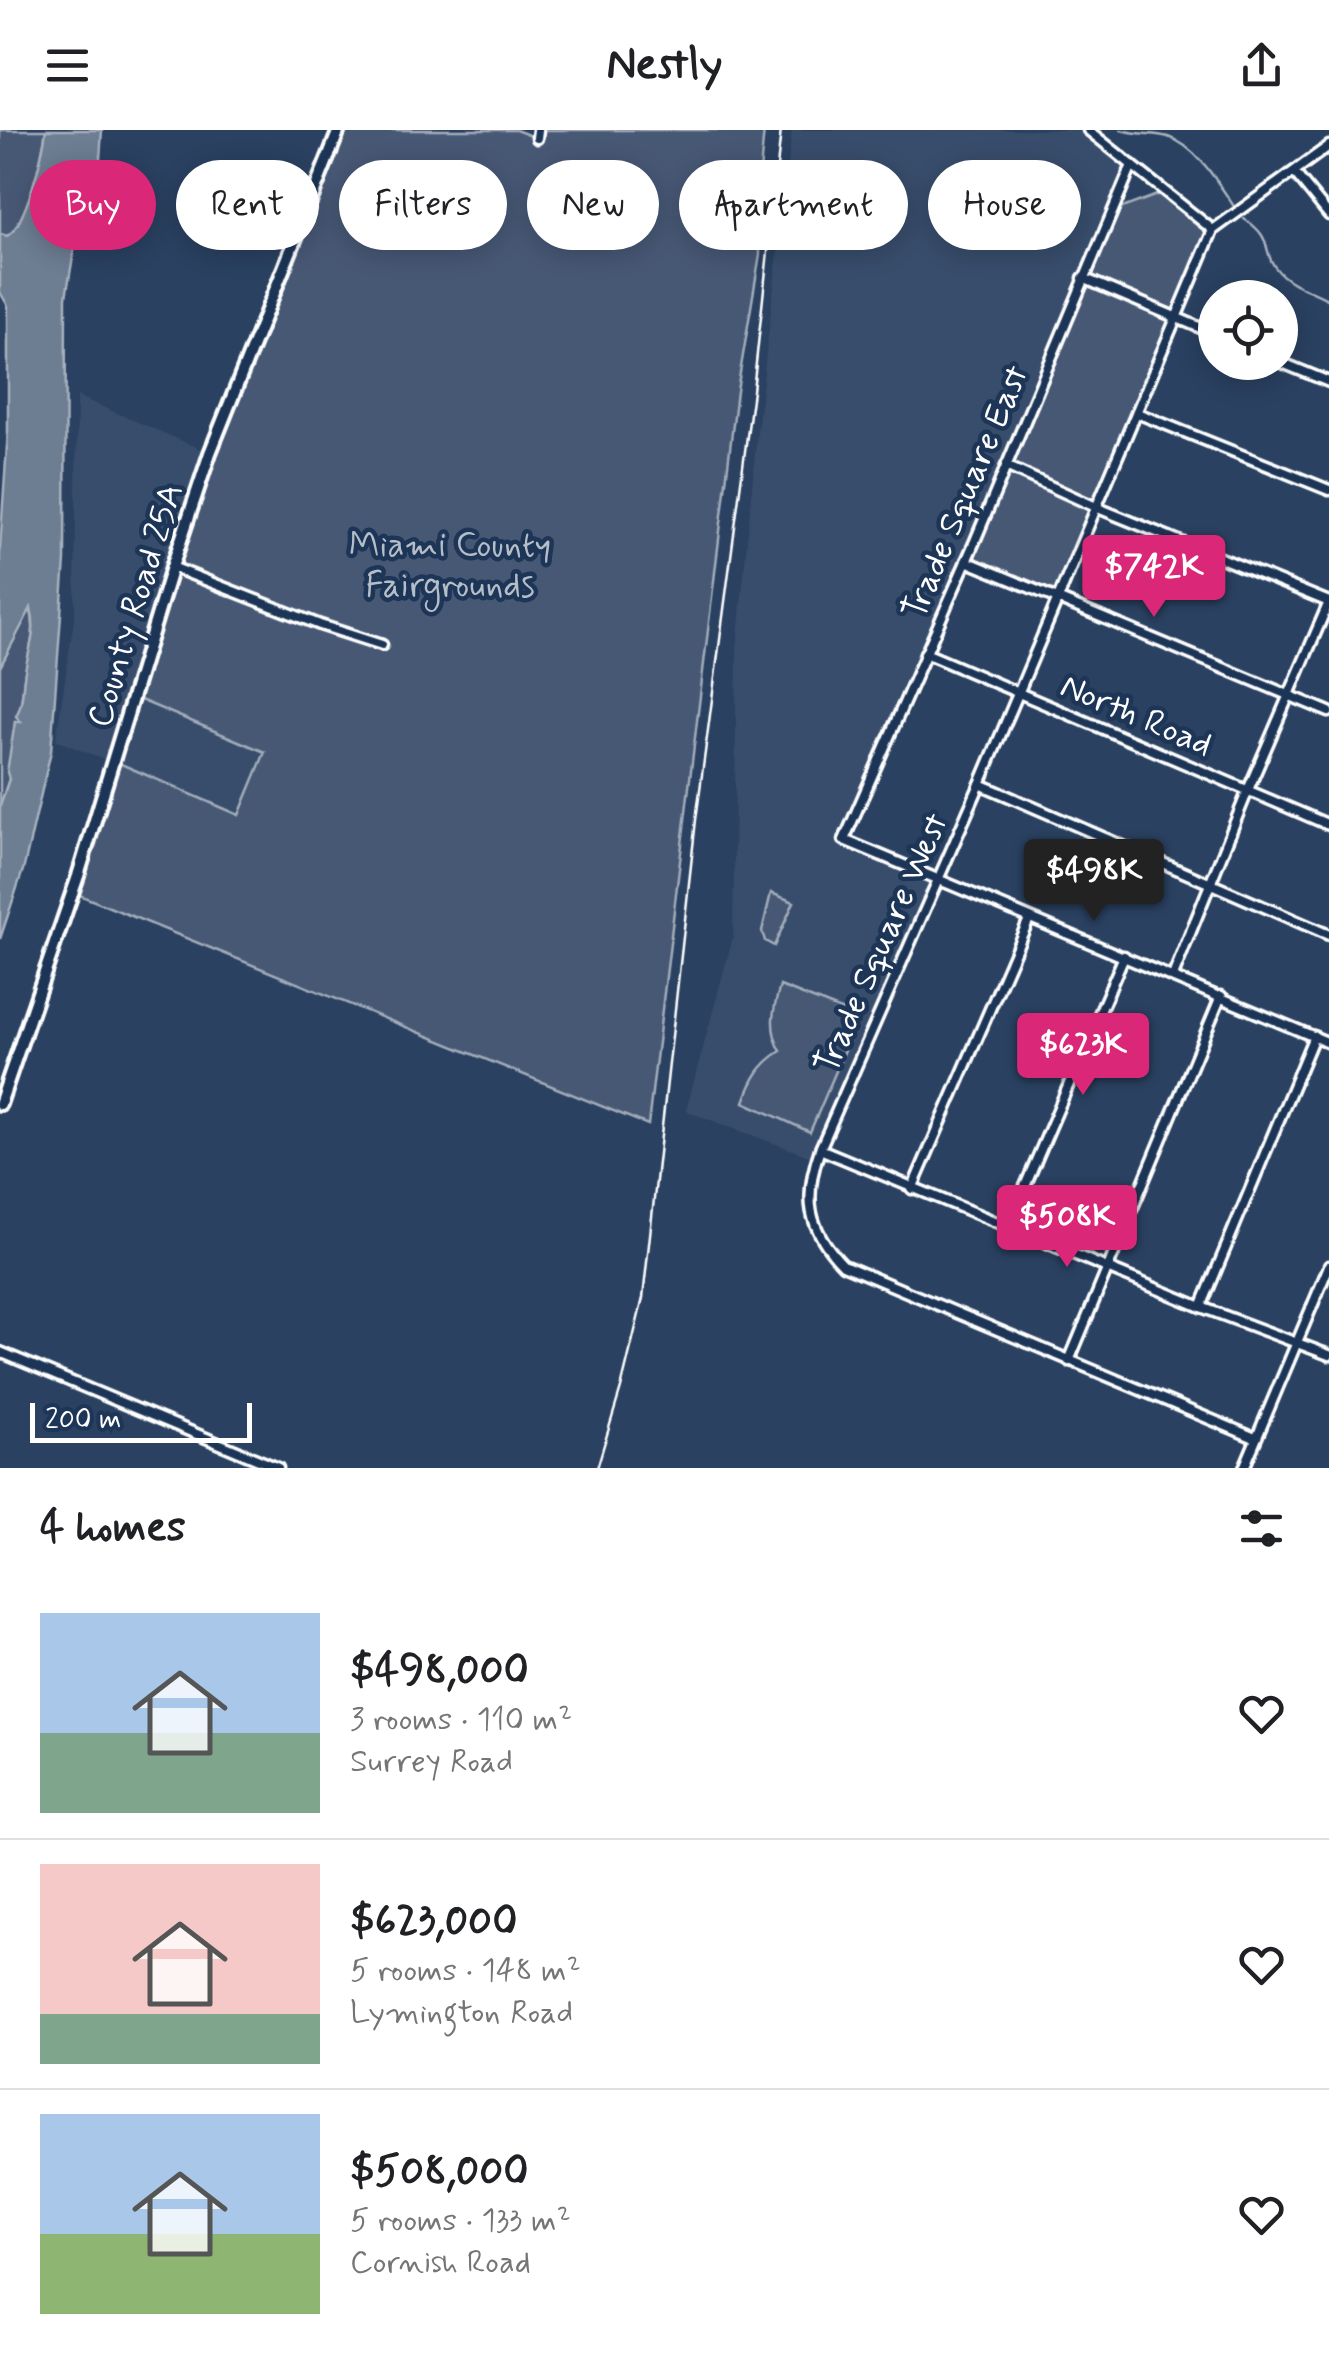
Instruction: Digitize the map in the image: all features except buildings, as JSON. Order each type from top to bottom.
[{"type":"main road","name":"County Road 25A","points":[[0,1104],[104,796],[210,453],[339,130]]},
{"type":"street","points":[[1088,130],[1213,230],[1329,146]]},
{"type":"street","name":"Trade Square East","points":[[937,880],[844,840],[1132,165]]},
{"type":"street","points":[[1294,172],[1329,215]]},
{"type":"street","name":"Trade Square West","points":[[1213,230],[1058,602],[820,1149],[810,1191],[811,1214],[823,1244],[843,1265],[1256,1438]]},
{"type":"street","points":[[1084,278],[1198,327]]},
{"type":"street","points":[[1298,369],[1329,382]]},
{"type":"street","points":[[1137,412],[1329,490]]},
{"type":"street","points":[[1006,466],[1098,508],[1329,602],[1173,976]]},
{"type":"street","points":[[966,561],[1329,712]]},
{"type":"street","points":[[172,567],[320,625],[382,644]]},
{"type":"street","name":"North Road","points":[[925,653],[1329,825]]},
{"type":"street","points":[[980,784],[1329,935]]},
{"type":"street","points":[[937,880],[1329,1043]]},
{"type":"street","points":[[912,1188],[1029,918]]},
{"type":"street","points":[[1008,1226],[1124,956]]},
{"type":"street","points":[[1069,1361],[1221,996]]},
{"type":"street","points":[[1202,1307],[1314,1036]]},
{"type":"street","points":[[820,1149],[1202,1307],[1329,1355]]},
{"type":"street","points":[[1244,1468],[1329,1266]]},
{"type":"street","points":[[0,1352],[278,1468]]},
{"type":"shaded area","points":[[46,130],[102,130],[100,160],[39,160]]},
{"type":"shaded area","points":[[792,130],[1088,130],[1132,165],[844,840],[937,880],[817,1159],[686,1111],[733,937],[737,649],[778,250],[908,250],[908,160],[789,160]]},
{"type":"shaded area","points":[[30,194],[30,250],[74,250],[66,297],[65,560],[51,751],[24,867],[0,939],[0,806],[9,779],[15,722],[21,722],[16,716],[33,627],[31,608],[0,667],[8,306],[0,292],[0,234],[7,236],[14,230]]},
{"type":"shaded area","points":[[77,396],[210,453],[266,751],[240,815],[56,740],[75,613]]},
{"type":"green space","points":[[0,130],[46,130],[39,160],[30,160],[30,194],[21,218],[7,236],[0,234]]},
{"type":"green space","name":"Miami County Fairgrounds","points":[[339,130],[516,130],[536,138],[538,130],[764,130],[761,160],[679,160],[679,250],[760,250],[760,254],[737,391],[648,1125],[72,892],[114,761],[239,815],[265,752],[133,697],[172,567],[293,250],[319,250],[319,182]]},
{"type":"green space","points":[[1165,192],[1213,230],[1057,602],[966,561],[1106,226],[1122,208]]},
{"type":"green space","points":[[30,608],[33,634],[17,716],[21,722],[15,722],[9,779],[0,806],[0,667]]},
{"type":"green space","points":[[771,893],[794,902],[774,946],[765,941],[762,931]]},
{"type":"green space","points":[[780,986],[859,1017],[810,1132],[744,1102],[758,1073],[781,1051],[773,1019]]},
{"type":"waterway","points":[[1121,130],[1163,136],[1188,148],[1233,205]]},
{"type":"waterway","points":[[1244,219],[1260,233],[1273,265],[1284,277],[1329,300]]},
{"type":"railway","points":[[597,1468],[643,1298],[696,820],[753,391],[781,130]]}]
